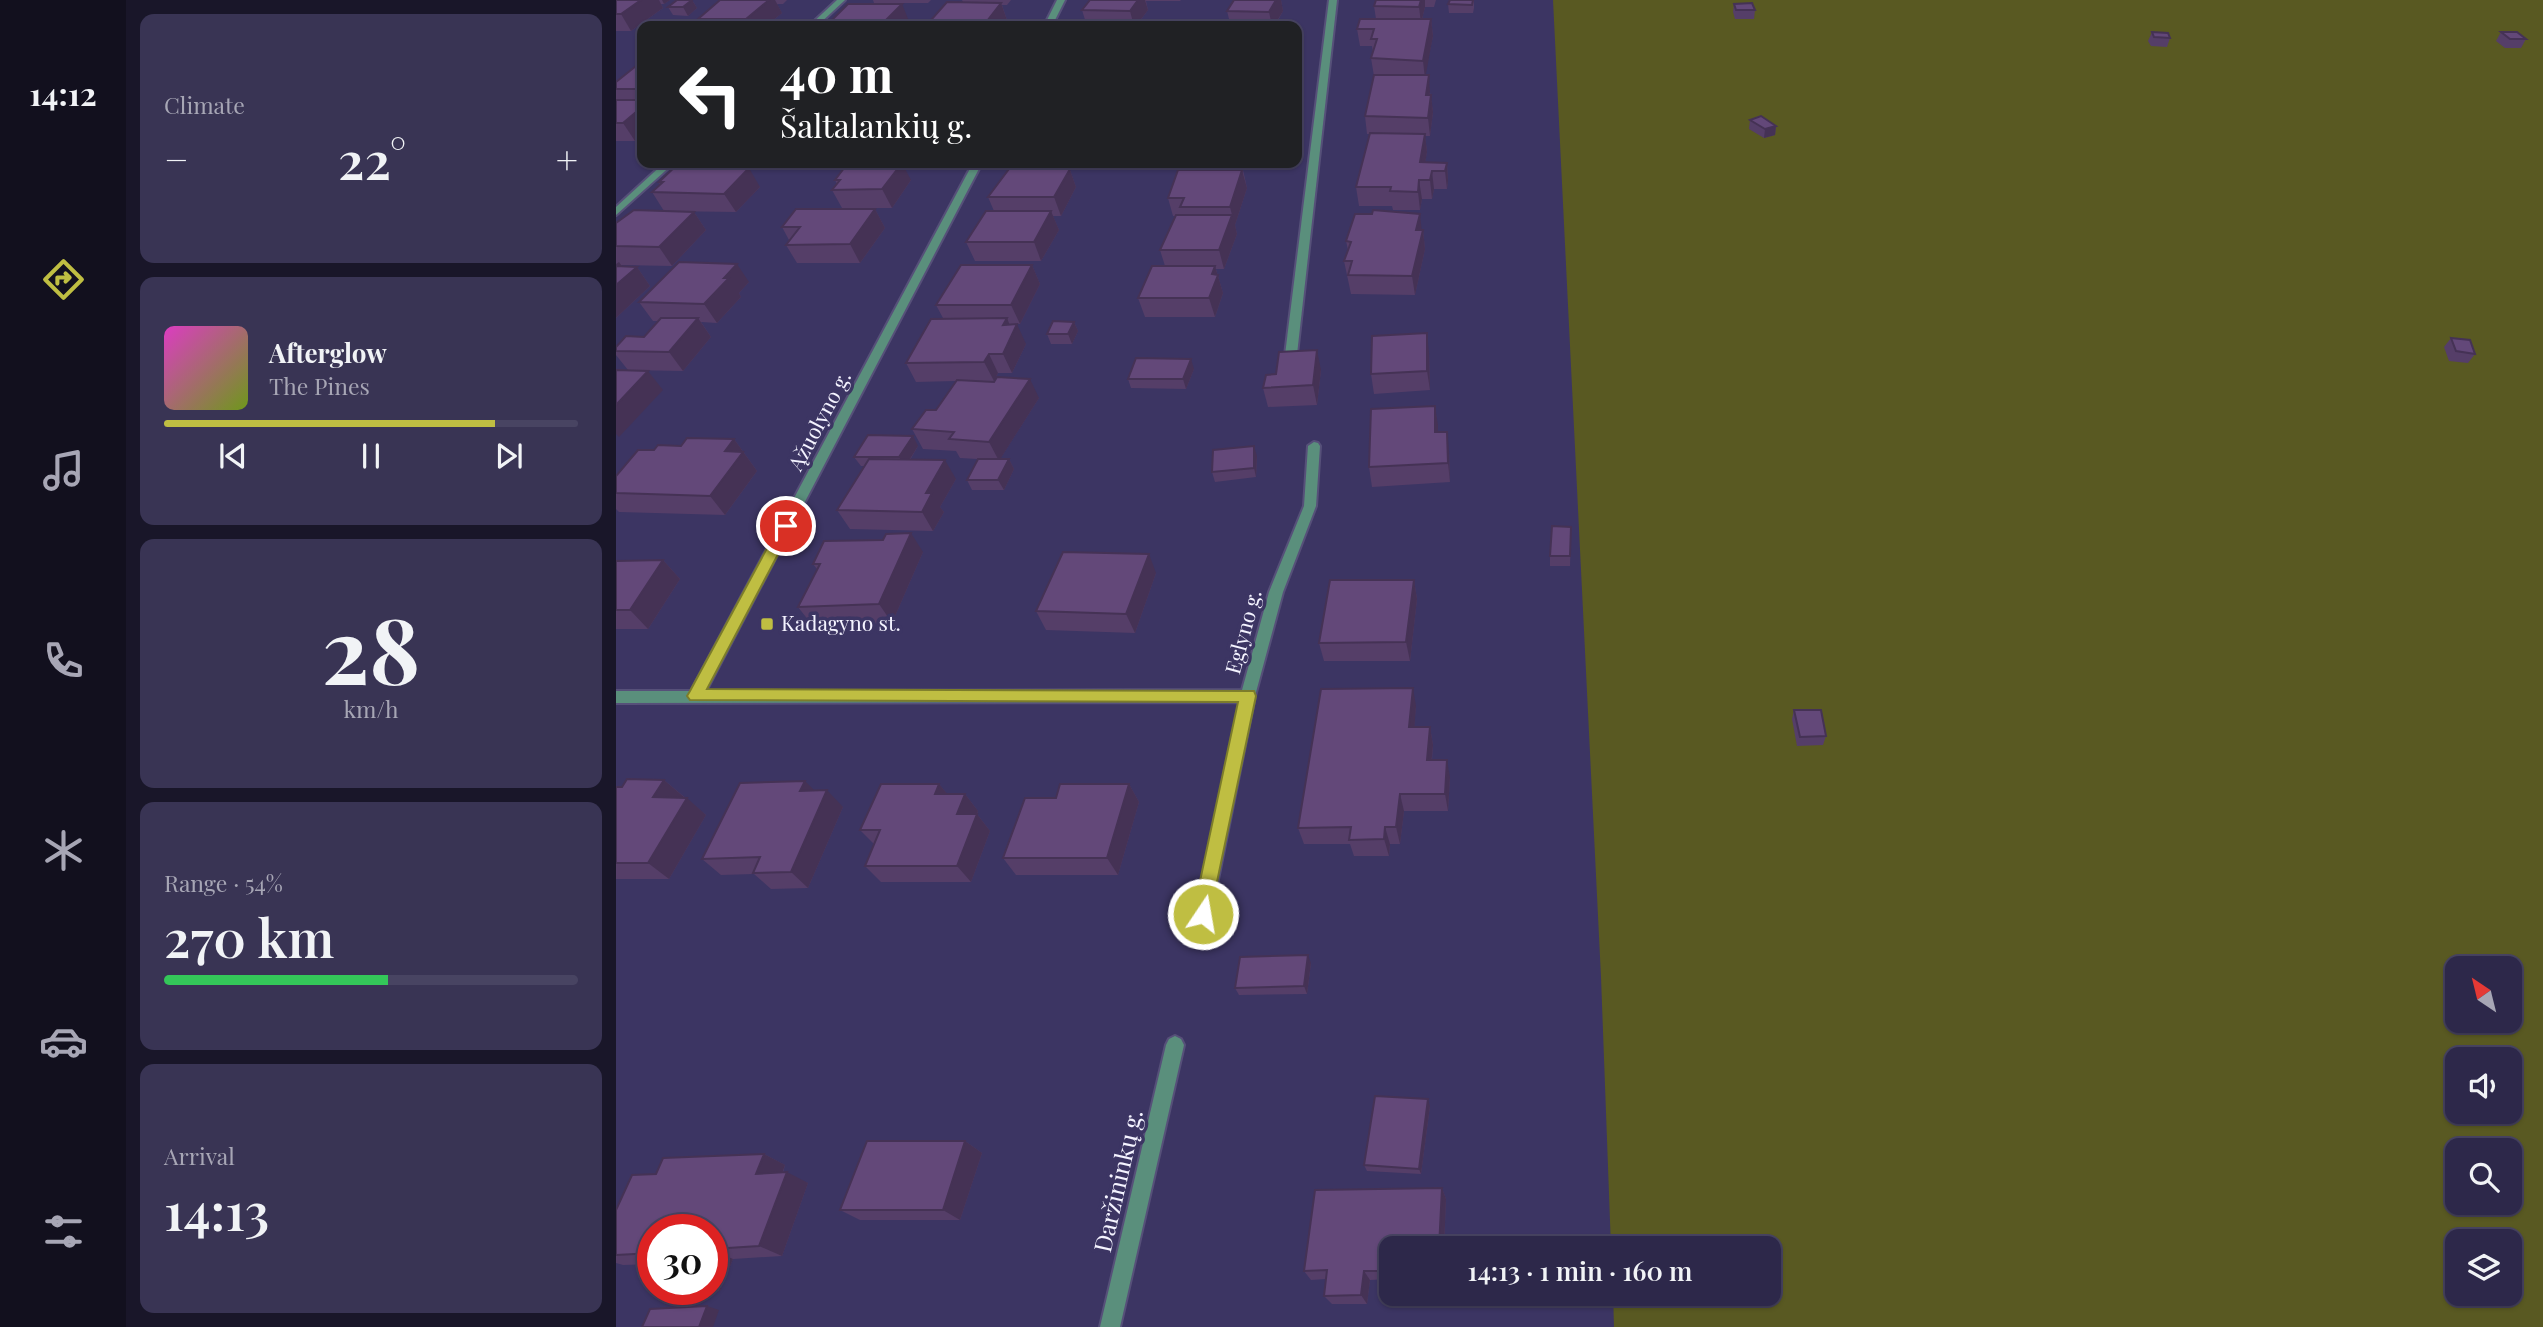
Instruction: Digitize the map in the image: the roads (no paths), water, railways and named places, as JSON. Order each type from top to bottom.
[{"type":"street","points":[[818,21],[841,0]]},
{"type":"street","points":[[1050,21],[1061,0]]},
{"type":"street","points":[[1290,363],[1333,0]]},
{"type":"street","points":[[616,212],[664,168]]},
{"type":"street","name":"Ąžuolyno g.","points":[[695,696],[974,168]]},
{"type":"street","name":"Eglyno g.","points":[[1203,914],[1248,696],[1276,592],[1310,506],[1314,446]]},
{"type":"street","points":[[616,696],[1248,696]]},
{"type":"street","name":"Daržininkų g.","points":[[1110,1327],[1175,1045]]},
{"type":"place","name":"Kadagyno st.","points":[[767,624]]}]
